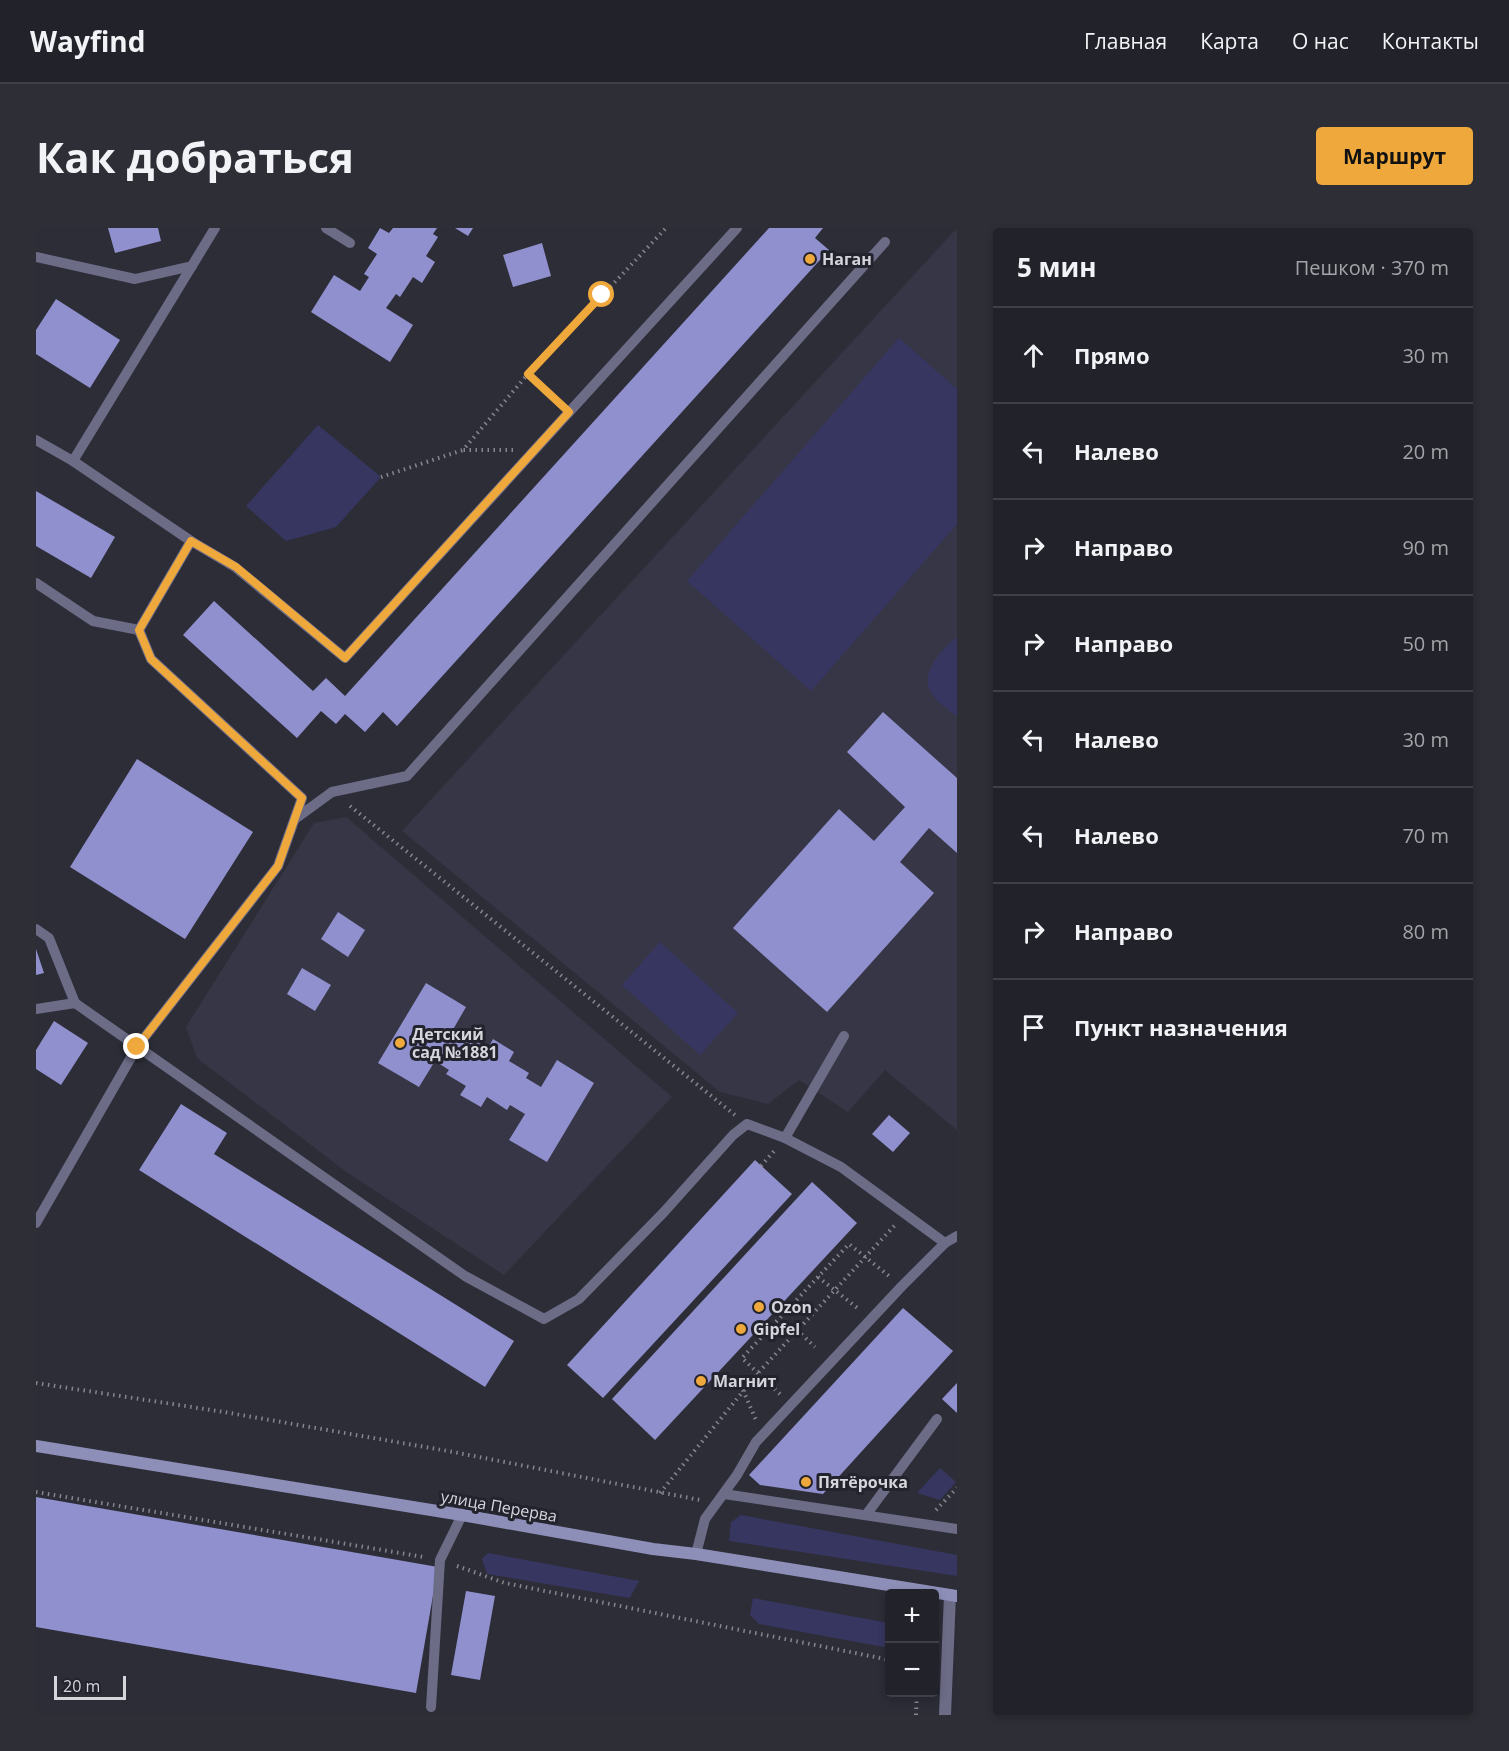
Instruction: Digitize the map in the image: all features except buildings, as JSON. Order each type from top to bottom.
[{"type":"main road","name":"улица Перерва","points":[[36,1446],[462,1515],[653,1549],[953,1595]]},
{"type":"street","points":[[945,1715],[953,1595]]},
{"type":"lane","points":[[73,461],[214,228]]},
{"type":"lane","points":[[326,228],[350,243]]},
{"type":"lane","points":[[36,440],[73,461],[191,541],[236,567],[345,658],[736,228]]},
{"type":"lane","points":[[294,819],[332,792],[407,776],[885,242]]},
{"type":"lane","points":[[36,257],[135,279],[192,266]]},
{"type":"lane","points":[[139,630],[191,541]]},
{"type":"lane","points":[[36,583],[93,621],[139,630]]},
{"type":"lane","points":[[36,1222],[137,1047],[278,866],[302,798],[151,659],[139,630]]},
{"type":"lane","points":[[36,929],[49,938],[75,1003],[465,1276],[544,1319],[579,1299],[664,1212],[733,1135],[747,1124],[785,1138],[841,1167],[945,1243]]},
{"type":"lane","points":[[36,1010],[75,1003]]},
{"type":"lane","points":[[785,1138],[844,1036]]},
{"type":"lane","points":[[696,1554],[705,1519],[724,1494],[756,1442],[902,1286],[945,1243],[957,1236]]},
{"type":"lane","points":[[866,1515],[937,1419]]},
{"type":"lane","points":[[724,1494],[957,1529]]},
{"type":"lane","points":[[431,1707],[440,1560],[462,1515]]},
{"type":"path","points":[[463,450],[528,374],[666,228]]},
{"type":"path","points":[[528,374],[569,412]]},
{"type":"path","points":[[381,477],[463,450],[535,450]]},
{"type":"path","points":[[332,792],[747,1124]]},
{"type":"path","points":[[761,1166],[772,1154]]},
{"type":"path","points":[[660,1493],[743,1390],[905,1214]]},
{"type":"path","points":[[791,1404],[742,1358],[849,1244],[902,1286]]},
{"type":"path","points":[[818,1277],[872,1319]]},
{"type":"path","points":[[797,1330],[815,1347]]},
{"type":"path","points":[[36,1383],[224,1412],[436,1449],[699,1500],[724,1494]]},
{"type":"path","points":[[743,1390],[762,1435]]},
{"type":"path","points":[[924,1524],[957,1488]]},
{"type":"path","points":[[36,1492],[440,1560],[505,1583],[885,1659]]},
{"type":"path","points":[[916,1715],[917,1697]]},
{"type":"shaded area","points":[[957,228],[957,1130],[885,1070],[848,1112],[799,1080],[768,1104],[720,1092],[402,831]]},
{"type":"shaded area","points":[[899,338],[957,389],[957,524],[811,691],[687,581]]},
{"type":"shaded area","points":[[318,425],[381,477],[336,527],[286,541],[246,506]]},
{"type":"shaded area","points":[[957,637],[957,717],[934,697],[928,686],[928,678],[934,662]]},
{"type":"shaded area","name":"Детский сад №1881","points":[[346,817],[672,1097],[504,1275],[345,1171],[197,1058],[186,1027],[314,823]]},
{"type":"shaded area","points":[[660,942],[738,1013],[700,1055],[622,985]]},
{"type":"shaded area","points":[[940,1468],[956,1482],[940,1500],[917,1493]]},
{"type":"shaded area","points":[[741,1515],[957,1555],[957,1576],[729,1541],[731,1522]]},
{"type":"shaded area","points":[[488,1553],[639,1581],[630,1598],[487,1574],[482,1559]]},
{"type":"shaded area","points":[[753,1598],[885,1622],[885,1647],[759,1624],[750,1615]]},
{"type":"place","name":"Наган","points":[[810,259]]},
{"type":"place","name":"Детский сад №1881","points":[[400,1043]]},
{"type":"place","name":"Ozon","points":[[759,1307]]},
{"type":"place","name":"Gipfel","points":[[741,1329]]},
{"type":"place","name":"Магнит","points":[[701,1381]]},
{"type":"place","name":"Пятёрочка","points":[[806,1482]]},
{"type":"route","points":[[137,1047],[278,866],[302,798],[151,659],[139,630],[191,541],[236,567],[345,658],[569,412],[528,374],[602,295]]}]
